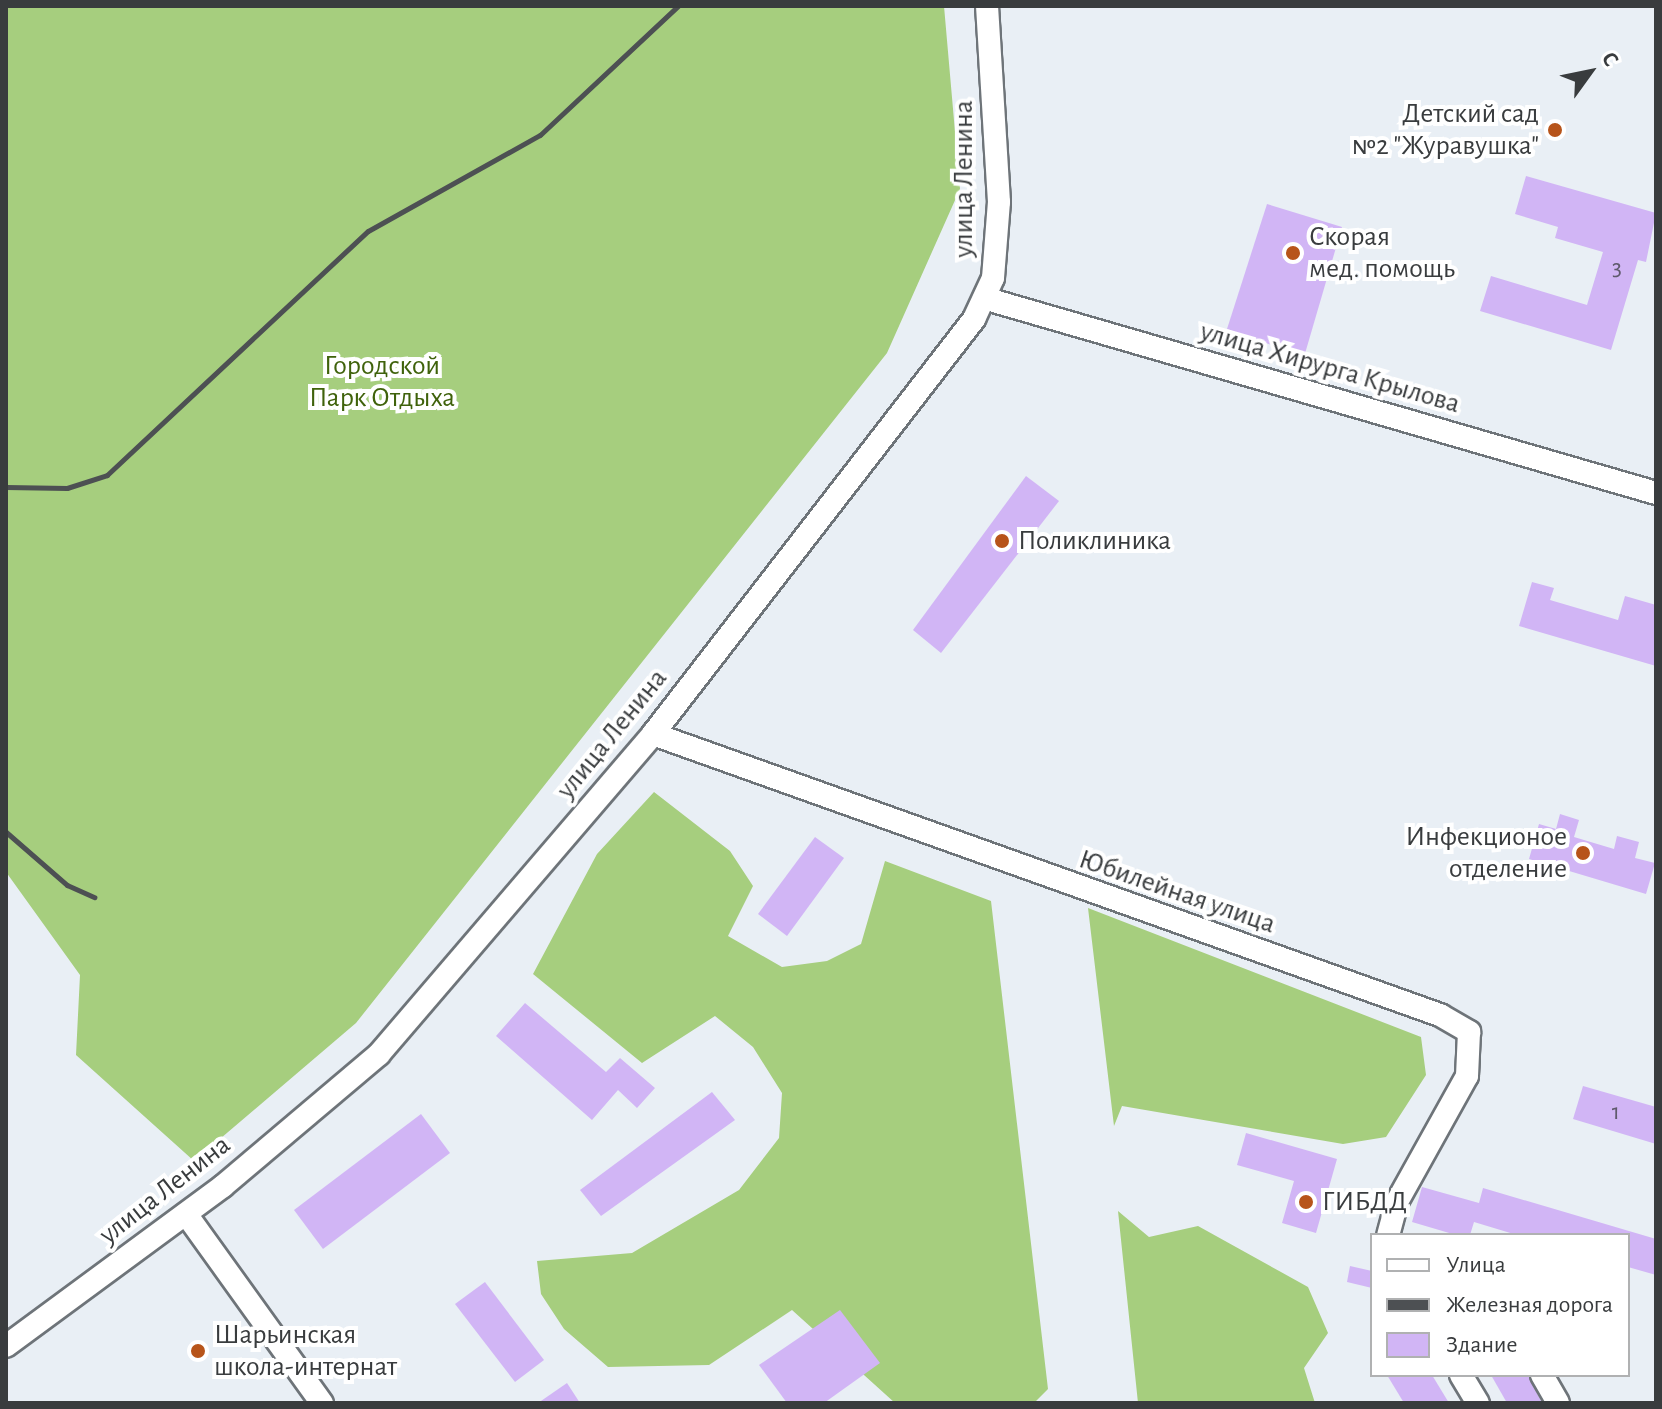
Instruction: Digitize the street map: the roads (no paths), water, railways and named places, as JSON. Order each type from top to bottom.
[{"type":"street","name":"улица Ленина","points":[[6,1346],[186,1214],[379,1054],[653,734],[987,299],[999,141],[987,6]]},
{"type":"street","name":"улица Хирурга Крылова","points":[[987,299],[1656,493]]},
{"type":"street","name":"Юбилейная улица","points":[[653,734],[1440,1015],[1469,1032],[1467,1076],[1397,1202],[1389,1233]]},
{"type":"street","points":[[186,1214],[322,1403]]},
{"type":"street","points":[[1462,1377],[1478,1403]]},
{"type":"street","points":[[1543,1377],[1558,1403]]},
{"type":"railway","points":[[6,487],[67,488],[107,475],[368,231],[540,135],[678,6]]},
{"type":"railway","points":[[6,832],[67,885],[94,897]]},
{"type":"place","name":"Детский сад №2 \"Журавушка\"","points":[[1555,130]]},
{"type":"place","name":"Скорая мед. помощь","points":[[1293,253]]},
{"type":"place","name":"Поликлиника","points":[[1002,541]]},
{"type":"place","name":"Инфекционое отделение","points":[[1583,853]]},
{"type":"place","name":"ГИБДД","points":[[1306,1202]]},
{"type":"place","name":"Шарьинская школа-интернат","points":[[198,1351]]},
{"type":"park label","name":"Городской Парк Отдыха","points":[[382,382]]}]
